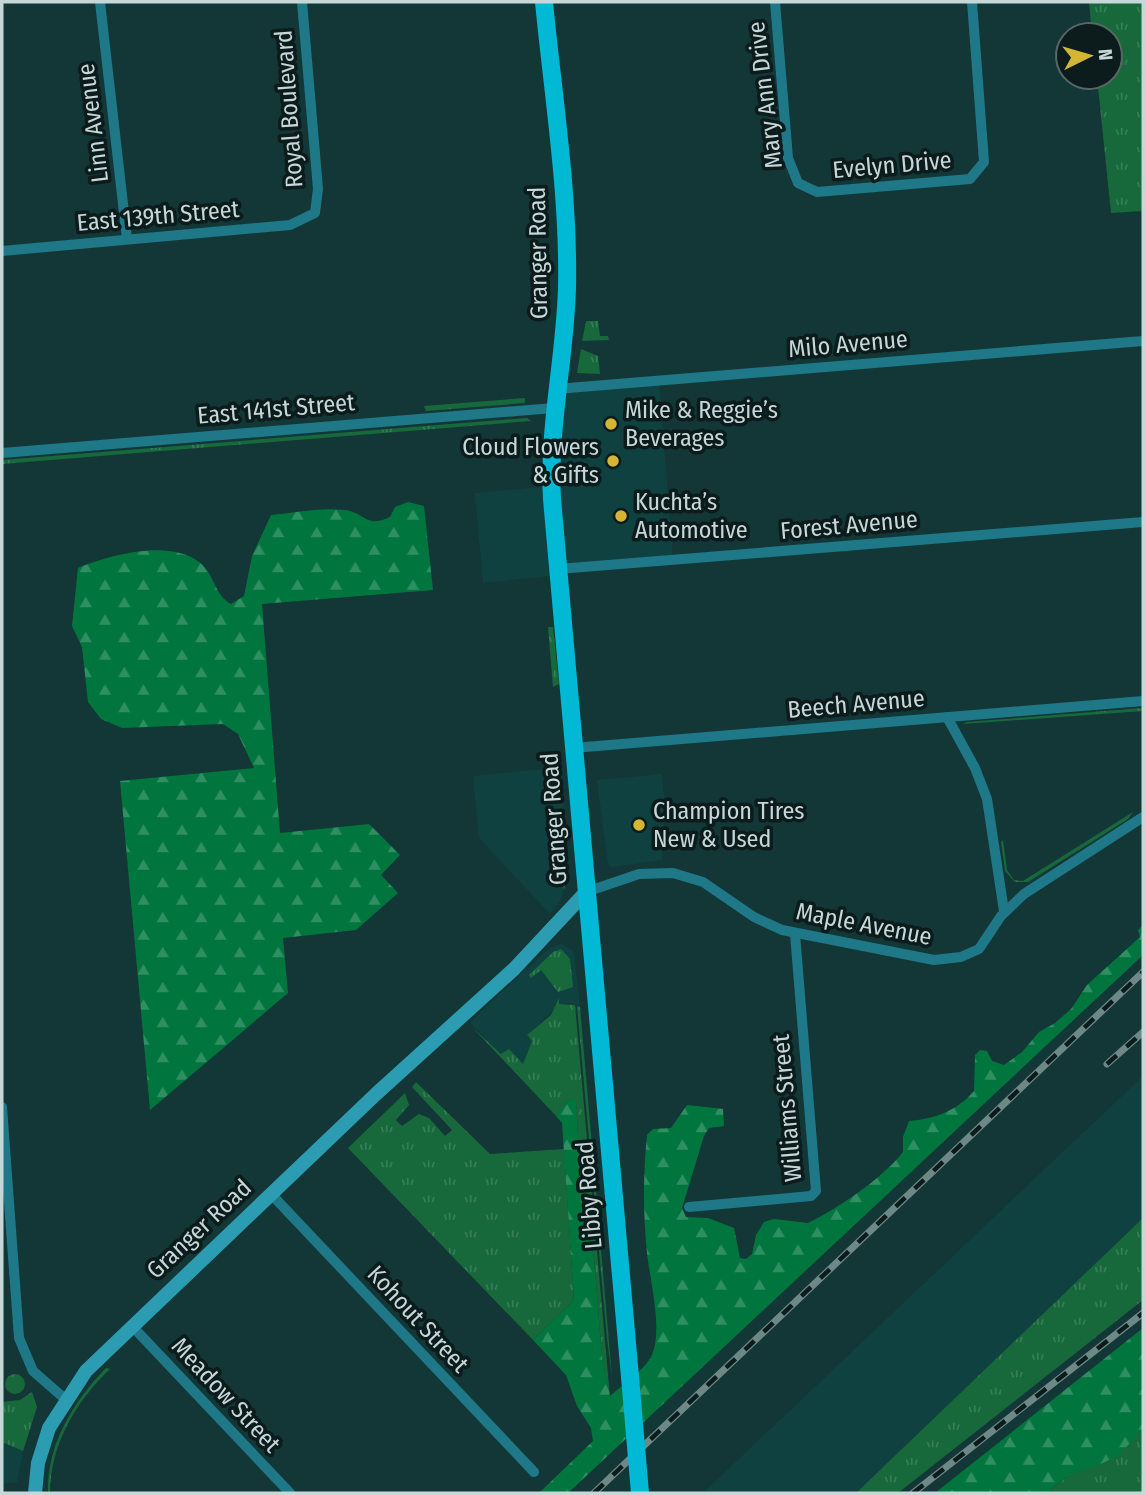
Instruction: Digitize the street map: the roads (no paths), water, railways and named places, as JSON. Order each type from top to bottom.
[{"type":"main road","name":"Granger Road","points":[[544,2],[567,263],[566,314],[554,408],[552,493],[586,892]]},
{"type":"main road","name":"Libby Road","points":[[586,892],[640,1493]]},
{"type":"street","name":"Linn Avenue","points":[[100,2],[127,239]]},
{"type":"street","name":"Royal Boulevard","points":[[302,2],[318,189],[315,213]]},
{"type":"street","name":"Mary Ann Drive","points":[[775,2],[788,158],[798,183]]},
{"type":"street","name":"Evelyn Drive","points":[[798,183],[817,192],[970,179],[984,162],[972,2]]},
{"type":"street","name":"East 139th Street","points":[[2,250],[290,225],[315,213]]},
{"type":"street","name":"Milo Avenue","points":[[556,389],[1143,341]]},
{"type":"street","name":"East 141st Street","points":[[2,453],[554,408]]},
{"type":"street","name":"Forest Avenue","points":[[558,569],[1143,522]]},
{"type":"street","name":"Beech Avenue","points":[[573,748],[1143,701]]},
{"type":"street","points":[[947,717],[975,768],[987,799],[1004,911]]},
{"type":"street","name":"Maple Avenue","points":[[586,892],[646,873],[680,874],[703,882],[768,924],[795,934],[934,960],[953,959],[979,949],[1004,911],[1033,887],[1143,817]]},
{"type":"street","name":"Granger Road","points":[[35,1493],[44,1441],[65,1399],[86,1371],[382,1088],[514,969],[586,892]]},
{"type":"street","name":"Williams Street","points":[[689,1207],[811,1196],[818,1188],[801,1034],[795,934]]},
{"type":"street","points":[[2,1107],[19,1338],[33,1371],[65,1399]]},
{"type":"street","name":"Kohout Street","points":[[272,1195],[534,1472]]},
{"type":"street","name":"Meadow Street","points":[[132,1326],[290,1493]]},
{"type":"railway","points":[[594,1493],[1143,972]]},
{"type":"railway","points":[[1107,1064],[1143,1032]]},
{"type":"railway","points":[[913,1493],[1143,1313]]},
{"type":"place","name":"Mike & Reggie’s Beverages","points":[[611,424]]},
{"type":"place","name":"Cloud Flowers & Gifts","points":[[613,461]]},
{"type":"place","name":"Kuchta’s Automotive","points":[[621,516]]},
{"type":"place","name":"Champion Tires New & Used","points":[[639,825]]}]
